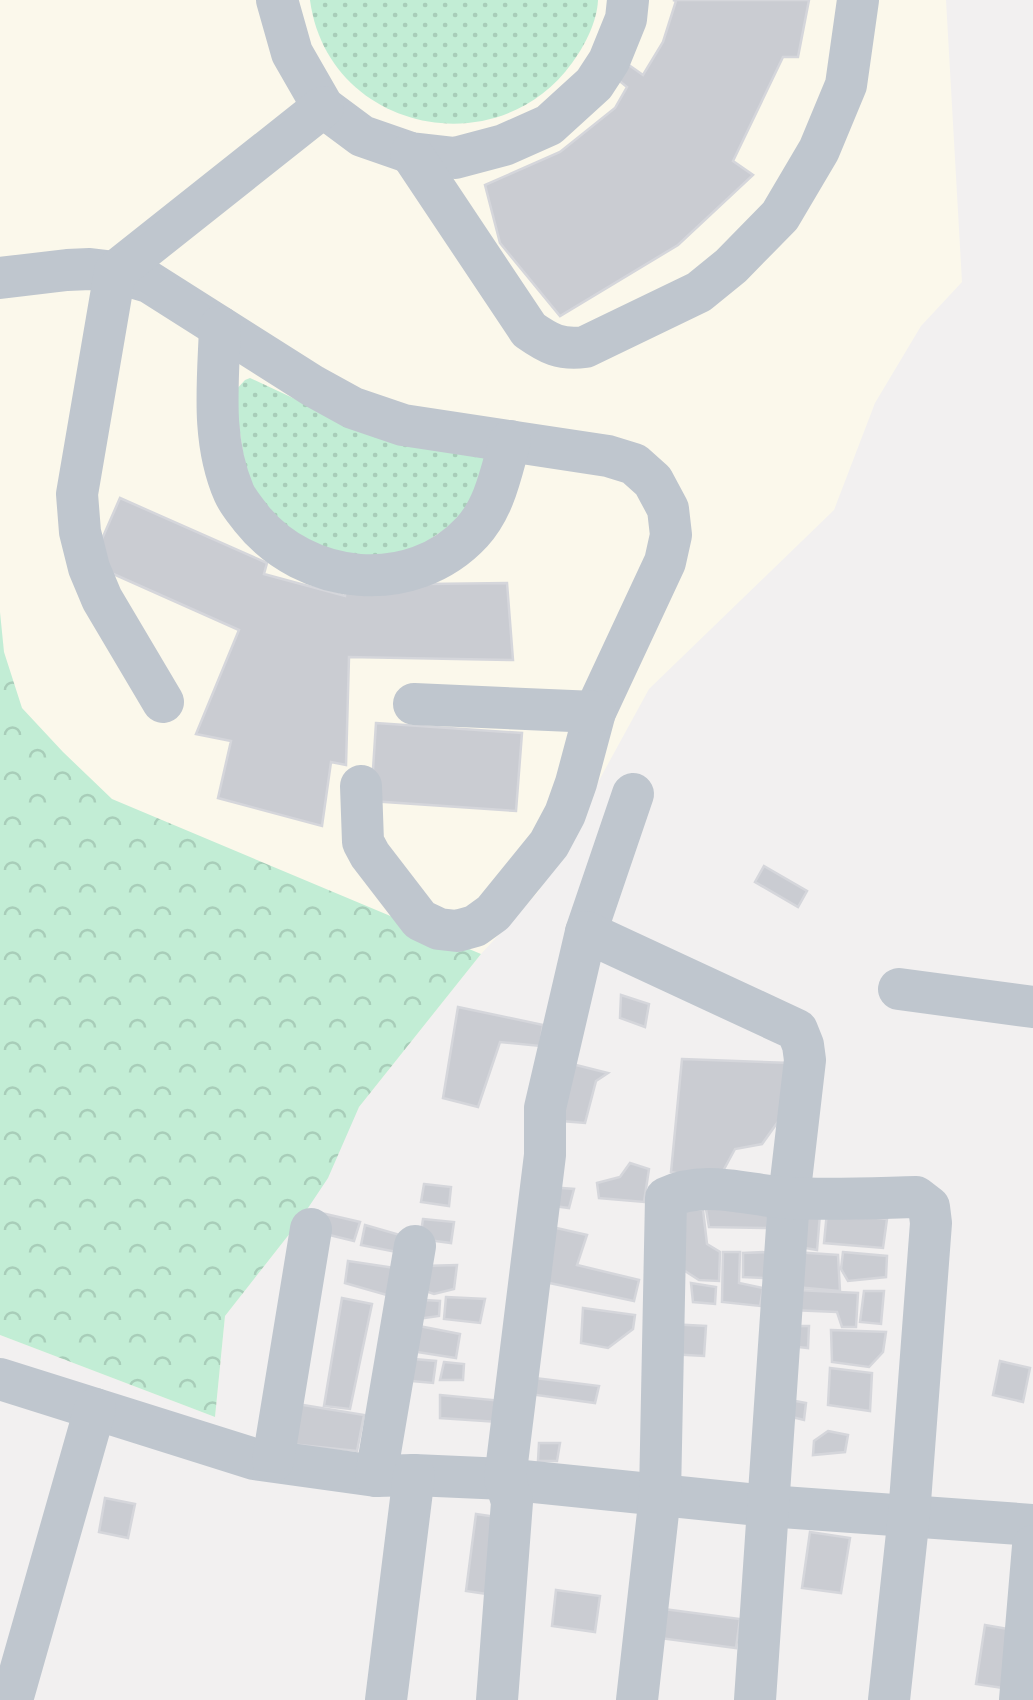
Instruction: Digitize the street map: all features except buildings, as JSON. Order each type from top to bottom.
[{"type":"street","points":[[277,0],[292,53],[322,107],[362,136],[411,153],[454,158],[504,145],[550,125],[594,84],[609,61],[626,19],[628,0]]},
{"type":"street","points":[[411,153],[529,330],[545,342],[568,350],[585,348],[699,292],[780,216],[819,150],[846,85],[858,0]]},
{"type":"street","points":[[163,702],[102,599],[80,532],[77,494],[115,272],[322,107]]},
{"type":"street","points":[[0,278],[90,269],[149,282],[353,408],[402,425],[608,456],[634,464],[653,482],[668,509],[672,535],[665,562],[595,712],[566,814],[549,844],[493,913],[475,926],[457,931],[440,930],[420,920],[363,842],[361,786]]},
{"type":"street","points":[[220,327],[216,418],[222,462],[236,498],[260,528],[283,550],[312,565],[352,574],[398,574],[432,564],[476,529],[490,506],[510,441]]},
{"type":"street","points":[[414,704],[595,712]]},
{"type":"street","points":[[497,1700],[512,1502],[505,1479],[545,1155],[546,1108],[586,932],[633,794]]},
{"type":"street","points":[[586,932],[797,1030],[803,1045],[805,1060],[789,1198],[755,1700]]},
{"type":"street","points":[[899,988],[1033,1006]]},
{"type":"street","points":[[637,1700],[660,1494],[666,1198],[685,1190],[711,1188],[789,1198],[916,1197],[930,1207],[910,1515],[889,1700]]},
{"type":"street","points":[[272,1462],[311,1229]]},
{"type":"street","points":[[386,1700],[395,1475],[415,1246]]},
{"type":"street","points":[[0,1378],[224,1451],[272,1462],[1033,1525]]},
{"type":"street","points":[[12,1700],[95,1409]]},
{"type":"street","points":[[1020,1700],[1033,1546]]},
{"type":"shaded area","points":[[0,0],[946,0],[962,282],[921,326],[875,403],[834,510],[649,689],[538,892],[481,954],[359,1107],[298,1223],[225,1316],[215,1417],[0,1335]]},
{"type":"green space","points":[[310,0],[598,0],[593,25],[581,49],[540,96],[501,116],[460,123],[419,120],[380,105],[347,79],[323,44]]},
{"type":"green space","points":[[250,378],[374,436],[485,458],[474,510],[397,561],[321,557],[250,501],[234,392]]},
{"type":"green space","points":[[0,612],[4,652],[22,708],[112,799],[481,954],[359,1107],[328,1178],[225,1316],[215,1417],[0,1335]]}]
